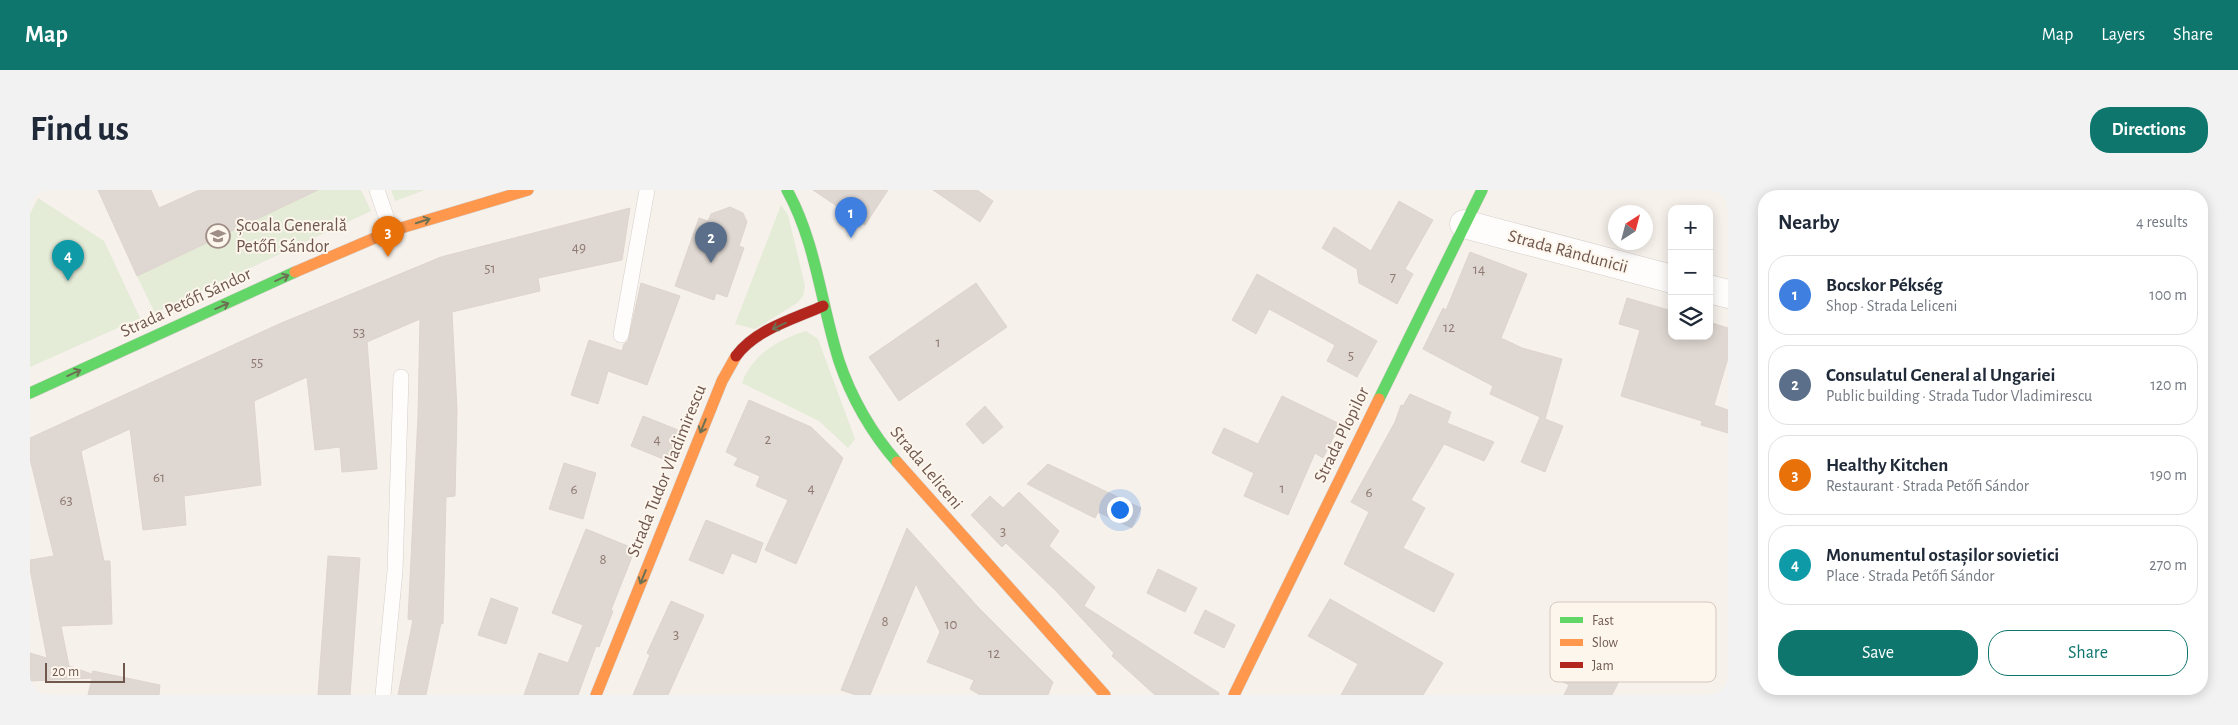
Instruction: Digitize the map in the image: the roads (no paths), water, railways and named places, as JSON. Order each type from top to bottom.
[{"type":"street","name":"Strada Petőfi Sándor","points":[[30,393],[391,231],[491,195],[528,190]]},
{"type":"street","name":"Strada Leliceni","points":[[787,190],[796,206],[809,244],[823,306],[839,361],[850,388],[879,442],[1105,695]]},
{"type":"street","name":"Strada Plopilor","points":[[1234,695],[1482,190]]},
{"type":"street","name":"Strada Rândunicii","points":[[1464,224],[1668,278]]},
{"type":"street","points":[[1713,290],[1728,294]]},
{"type":"street","name":"Strada Tudor Vladimirescu","points":[[596,695],[722,381],[732,363],[750,341],[823,306]]},
{"type":"lane","points":[[377,190],[391,231]]},
{"type":"lane","points":[[621,335],[647,190]]},
{"type":"lane","points":[[383,695],[395,571],[401,377]]},
{"type":"place","name":"Școala Generală Petőfi Sándor","points":[[218,236]]},
{"type":"place","name":"Bocskor Pékség","points":[[851,238]]},
{"type":"place","name":"Healthy Kitchen","points":[[388,257]]},
{"type":"place","name":"Consulatul General al Ungariei","points":[[711,263]]},
{"type":"place","name":"Monumentul ostașilor sovietici","points":[[68,281]]}]
